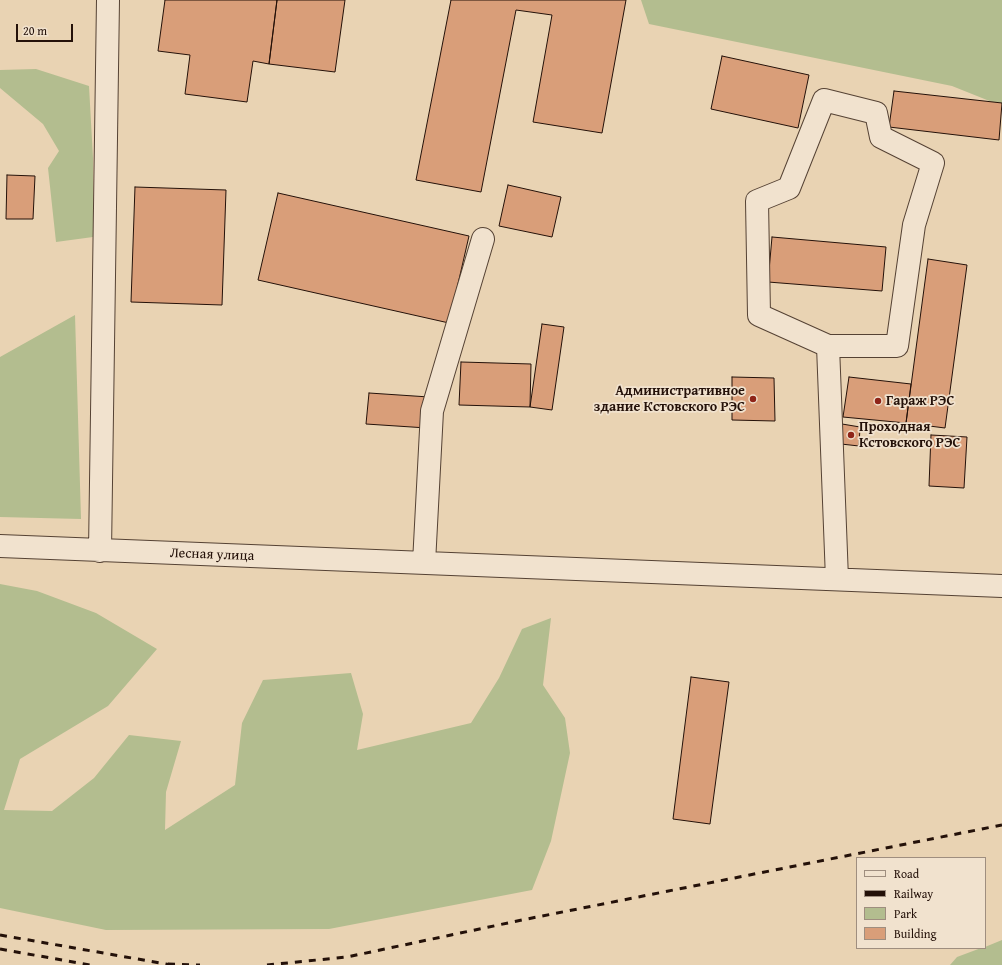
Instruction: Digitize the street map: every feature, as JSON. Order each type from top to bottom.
[{"type":"street","points":[[100,550],[108,0]]},
{"type":"street","points":[[824,100],[876,113],[880,138],[934,163],[914,225],[897,346],[828,346],[759,314],[757,209],[757,201],[789,188],[824,100]]},
{"type":"street","points":[[424,563],[432,411],[483,239]]},
{"type":"street","points":[[828,346],[837,579]]},
{"type":"street","name":"Лесная улица","points":[[0,546],[1002,586]]},
{"type":"green space","points":[[641,0],[1002,0],[1002,106],[952,86],[649,24]]},
{"type":"green space","points":[[36,69],[89,86],[93,158],[93,237],[56,242],[48,168],[59,151],[43,124],[0,88],[0,70]]},
{"type":"green space","points":[[75,315],[81,519],[0,517],[0,357]]},
{"type":"green space","points":[[0,584],[37,591],[96,613],[157,649],[108,706],[20,759],[4,810],[52,811],[94,778],[129,735],[181,741],[166,792],[165,830],[235,785],[242,723],[263,680],[351,673],[363,714],[357,750],[471,723],[499,678],[522,629],[551,618],[543,685],[565,718],[570,753],[551,841],[532,890],[329,929],[106,930],[0,908]]},
{"type":"green space","points":[[1002,940],[1002,965],[950,965],[957,957],[978,949],[986,949],[986,947]]},
{"type":"building","points":[[165,0],[277,0],[269,64],[253,61],[247,102],[185,94],[190,55],[158,51]]},
{"type":"building","points":[[277,0],[345,0],[335,72],[269,64]]},
{"type":"building","points":[[451,0],[626,0],[602,133],[533,122],[552,15],[516,10],[481,192],[416,180]]},
{"type":"building","points":[[722,56],[809,75],[798,128],[711,109]]},
{"type":"building","points":[[894,91],[1002,103],[999,140],[889,127]]},
{"type":"building","points":[[7,175],[35,176],[33,219],[6,219]]},
{"type":"building","points":[[508,185],[561,197],[552,237],[499,226]]},
{"type":"building","points":[[135,187],[226,190],[222,305],[131,302]]},
{"type":"building","points":[[278,193],[469,236],[449,323],[258,280]]},
{"type":"building","points":[[772,237],[886,247],[882,291],[768,282]]},
{"type":"building","points":[[928,259],[967,265],[945,428],[906,423]]},
{"type":"building","points":[[542,324],[564,327],[552,410],[530,407]]},
{"type":"building","points":[[461,362],[531,364],[530,407],[459,405]]},
{"type":"building","name":"Административное здание Кстовского РЭС","points":[[732,377],[774,378],[775,421],[732,420]]},
{"type":"building","name":"Гараж РЭС","points":[[849,377],[911,384],[906,423],[843,417]]},
{"type":"building","points":[[369,393],[429,397],[427,428],[366,424]]},
{"type":"building","name":"Проходная Кстовского РЭС","points":[[842,424],[860,427],[859,446],[841,444]]},
{"type":"building","points":[[931,435],[967,437],[964,488],[929,486]]},
{"type":"building","points":[[691,677],[729,682],[710,824],[673,819]]},
{"type":"railway","points":[[267,965],[347,957],[522,920],[1002,825]]},
{"type":"railway","points":[[0,935],[172,965]]},
{"type":"railway","points":[[0,949],[90,965]]},
{"type":"railway","points":[[168,964],[200,965]]},
{"type":"place","name":"Административное здание Кстовского РЭС","points":[[753,399]]},
{"type":"place","name":"Гараж РЭС","points":[[878,401]]},
{"type":"place","name":"Проходная Кстовского РЭС","points":[[851,435]]}]
